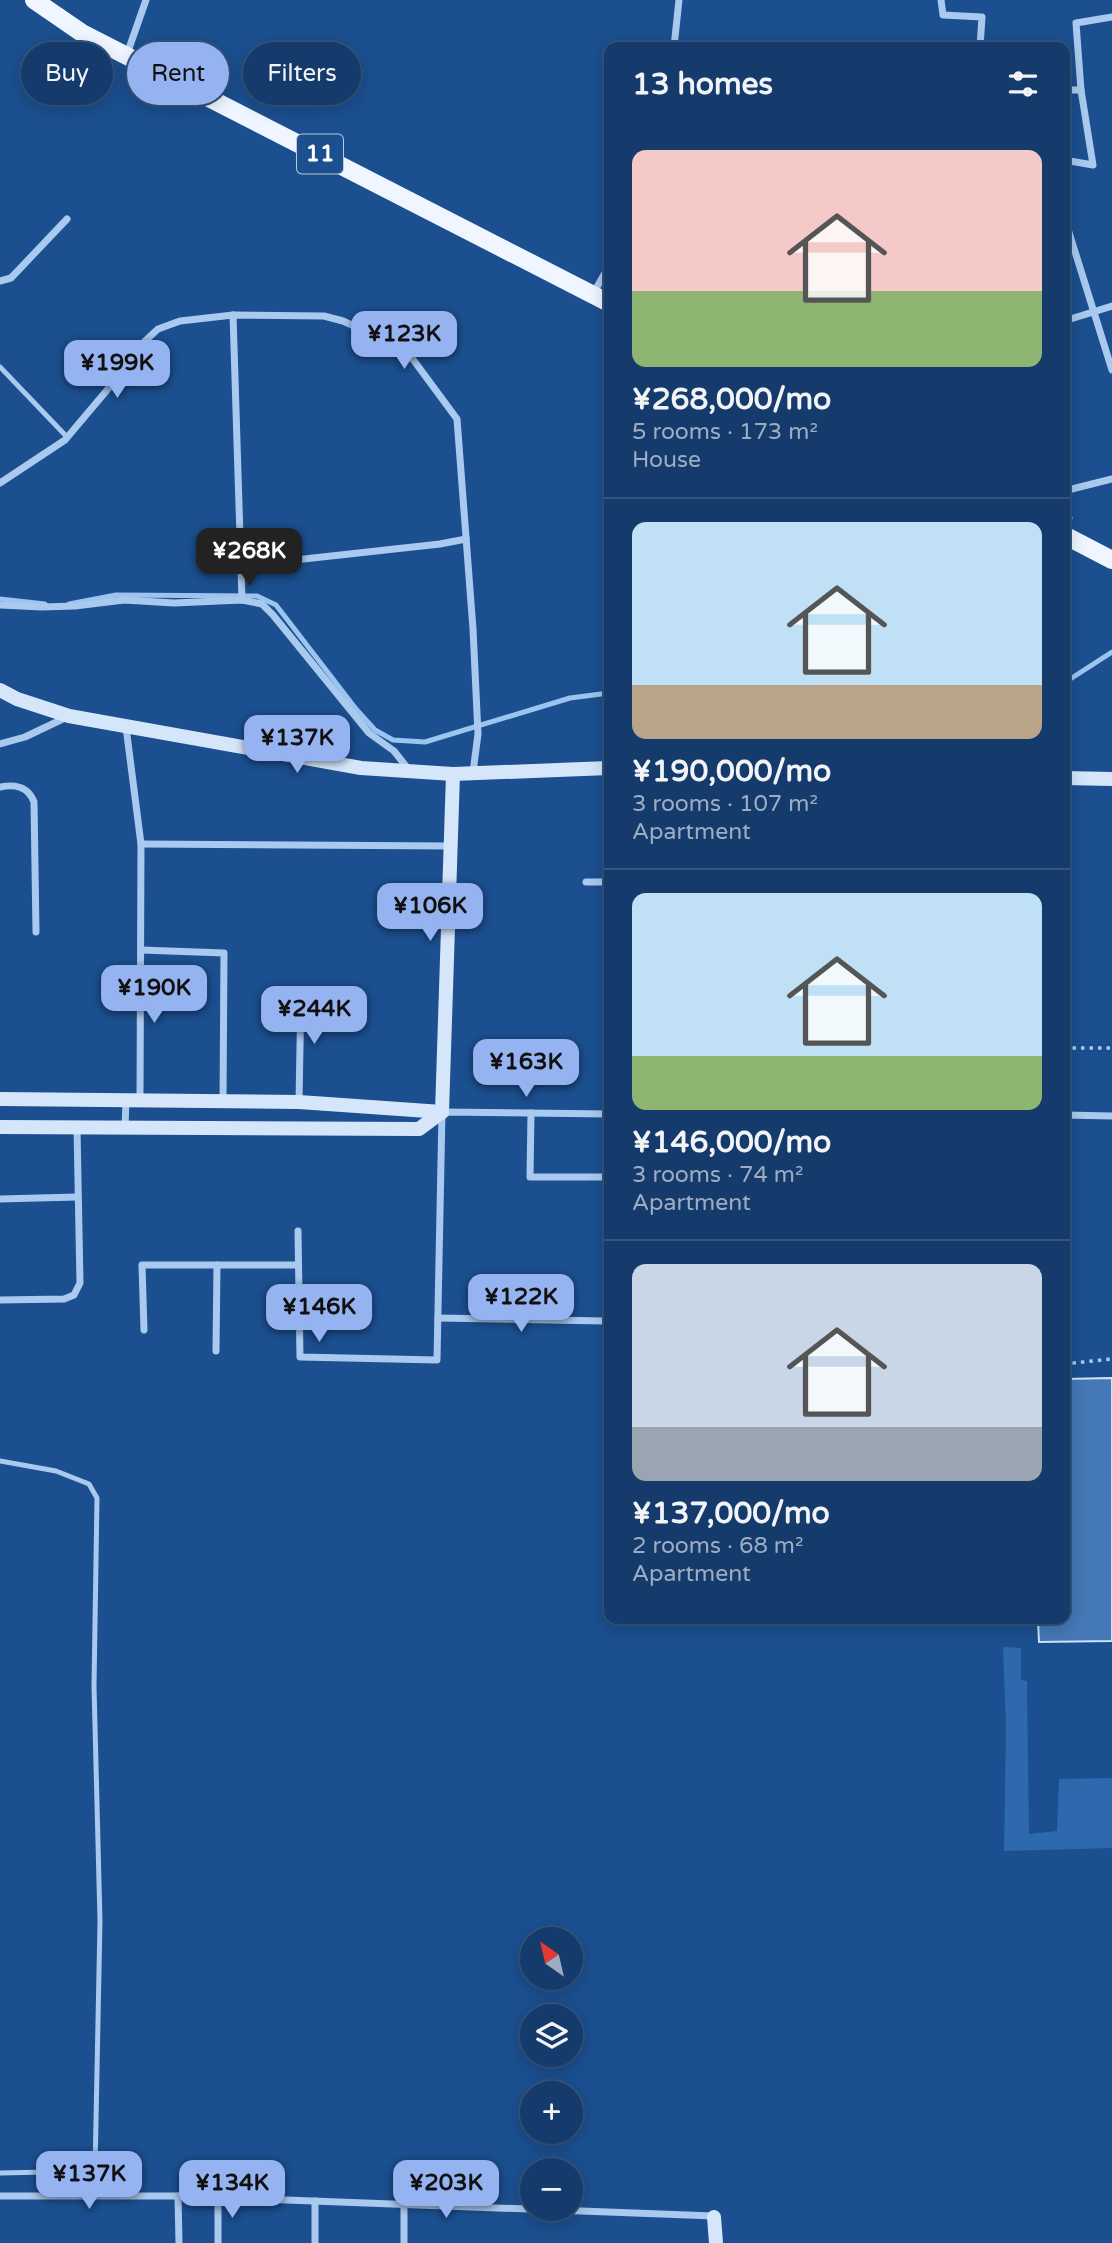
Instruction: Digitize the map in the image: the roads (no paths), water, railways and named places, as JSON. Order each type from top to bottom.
[{"type":"main road","name":"11","points":[[34,0],[82,33],[601,299]]},
{"type":"main road","points":[[1070,536],[1112,560]]},
{"type":"street","points":[[126,55],[146,0]]},
{"type":"street","points":[[675,42],[679,0]]},
{"type":"street","points":[[941,0],[943,15],[982,17],[980,42]]},
{"type":"street","points":[[1070,161],[1093,165],[1081,90],[1076,23],[1112,17]]},
{"type":"street","points":[[1070,90],[1081,90]]},
{"type":"street","points":[[0,281],[11,278],[67,219]]},
{"type":"street","points":[[1070,236],[1112,370]]},
{"type":"street","points":[[1070,319],[1112,306]]},
{"type":"street","points":[[233,314],[242,600]]},
{"type":"street","points":[[0,483],[67,437],[144,342],[158,329],[180,321],[233,314],[324,316],[343,321],[409,354],[457,419],[478,734],[473,772]]},
{"type":"street","points":[[1070,490],[1112,479]]},
{"type":"street","points":[[241,566],[466,539]]},
{"type":"street","points":[[0,605],[75,606],[124,600],[174,603],[242,600],[261,604],[273,615],[369,733],[394,751],[409,771]]},
{"type":"street","points":[[0,690],[17,699],[69,716],[361,768],[453,774],[604,768]]},
{"type":"street","points":[[0,744],[25,737],[69,716]]},
{"type":"street","points":[[125,1128],[133,1100],[141,950],[141,844],[126,726]]},
{"type":"street","points":[[298,1231],[300,1357],[437,1360],[453,774]]},
{"type":"street","points":[[1070,778],[1112,779]]},
{"type":"street","points":[[0,787],[21,787],[31,794],[34,802],[36,932]]},
{"type":"street","points":[[141,844],[450,846]]},
{"type":"street","points":[[586,882],[604,881]]},
{"type":"street","points":[[141,950],[224,953],[223,1102]]},
{"type":"street","points":[[299,1102],[301,990]]},
{"type":"street","points":[[0,1099],[299,1102],[442,1112],[604,1114]]},
{"type":"street","points":[[0,1127],[419,1129],[442,1112]]},
{"type":"street","points":[[531,1113],[530,1177],[604,1177]]},
{"type":"street","points":[[1070,1115],[1112,1116]]},
{"type":"street","points":[[0,1300],[64,1299],[74,1295],[80,1283],[77,1128]]},
{"type":"street","points":[[0,1199],[77,1197]]},
{"type":"street","points":[[144,1330],[142,1265],[299,1265]]},
{"type":"street","points":[[216,1351],[218,1265]]},
{"type":"street","points":[[438,1318],[604,1321]]},
{"type":"street","points":[[0,2196],[218,2197],[714,2217],[716,2243]]},
{"type":"street","points":[[178,2196],[179,2243]]},
{"type":"street","points":[[218,2197],[218,2243]]},
{"type":"street","points":[[315,2201],[315,2243]]},
{"type":"street","points":[[404,2204],[404,2243]]},
{"type":"lane","points":[[0,367],[67,437]]},
{"type":"lane","points":[[0,1461],[56,1471],[89,1484],[97,1499],[94,1686],[100,1921],[95,2171],[0,2173]]},
{"type":"waterway","points":[[69,604],[116,595],[257,596],[276,605],[356,709],[375,730],[393,740],[425,742],[570,698],[604,694]]},
{"type":"waterway","points":[[0,599],[45,604]]},
{"type":"waterway","points":[[1070,679],[1112,652]]}]
